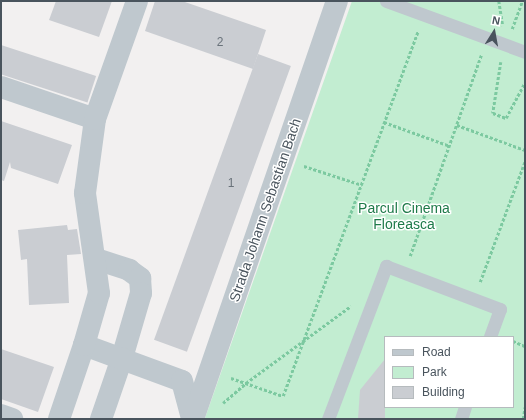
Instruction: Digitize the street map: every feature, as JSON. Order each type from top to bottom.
[{"type":"street","points":[[59,419],[84,345],[99,293],[96,259],[85,193],[95,119],[137,1]]},
{"type":"street","name":"Strada Johann Sebastian Bach","points":[[193,419],[211,370],[282,158],[332,3]]},
{"type":"street","points":[[1,87],[95,119]]},
{"type":"street","points":[[96,259],[129,270],[140,278],[141,292],[122,358],[101,419]]},
{"type":"street","points":[[84,345],[182,381],[193,419]]},
{"type":"street","points":[[1,415],[12,419]]},
{"type":"lane","points":[[386,1],[525,52]]},
{"type":"lane","points":[[328,419],[386,266],[500,309],[490,336]]},
{"type":"lane","points":[[461,419],[465,408]]},
{"type":"path","points":[[211,370],[283,396],[424,15]]},
{"type":"path","points":[[403,273],[450,146],[487,38]]},
{"type":"path","points":[[501,60],[493,113],[506,118],[525,83]]},
{"type":"path","points":[[384,122],[450,146]]},
{"type":"path","points":[[457,125],[525,150]]},
{"type":"path","points":[[282,158],[362,185]]},
{"type":"path","points":[[474,300],[525,161]]},
{"type":"path","points":[[217,408],[246,383],[378,287]]},
{"type":"path","points":[[514,341],[525,346]]},
{"type":"path","points":[[523,419],[525,407]]},
{"type":"green space","name":"Parcul Cinema Floreasca","points":[[352,1],[525,1],[525,419],[205,418]]},
{"type":"building","points":[[56,1],[112,1],[99,37],[49,20]]},
{"type":"building","points":[[155,1],[182,1],[266,30],[253,69],[145,31]]},
{"type":"building","points":[[1,45],[96,76],[87,103],[1,74]]},
{"type":"building","points":[[258,54],[291,66],[187,352],[154,340]]},
{"type":"building","points":[[1,121],[72,145],[58,184],[11,168],[10,162],[4,181],[1,180]]},
{"type":"building","points":[[67,225],[68,230],[77,229],[81,254],[67,255],[69,303],[29,305],[27,259],[21,260],[18,230]]},
{"type":"building","points":[[1,349],[54,367],[38,412],[1,399]]},
{"type":"building","points":[[384,360],[385,419],[358,419],[360,390]]}]
